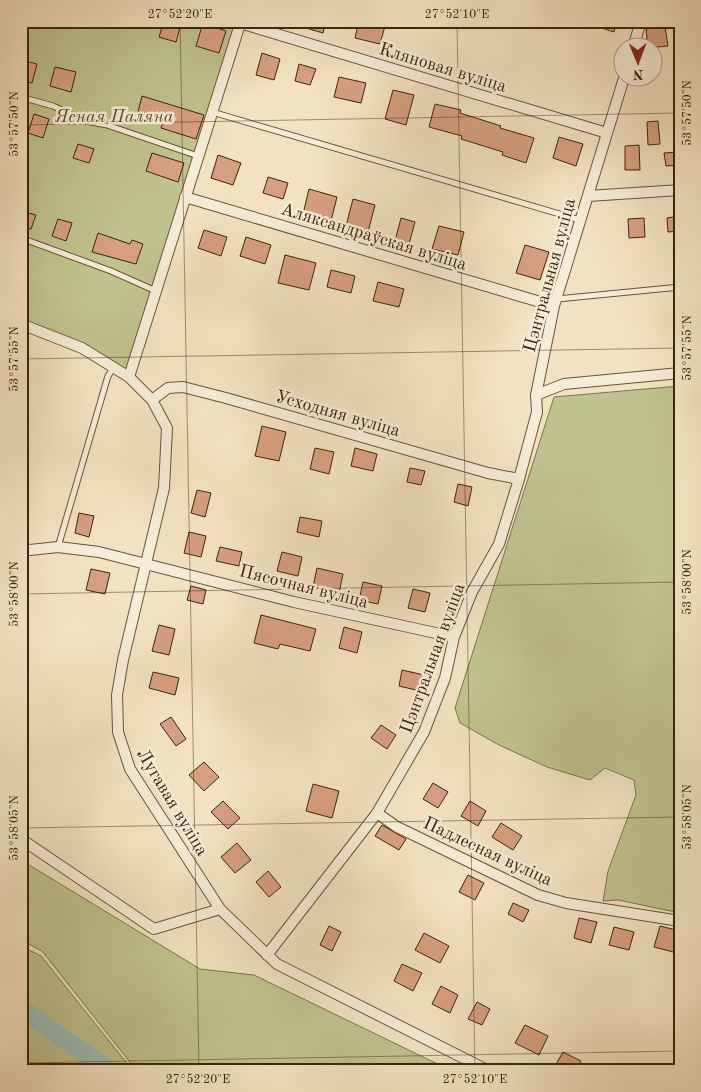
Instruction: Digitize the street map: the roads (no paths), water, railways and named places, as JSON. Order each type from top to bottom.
[{"type":"street","points":[[636,38],[641,21]]},
{"type":"street","points":[[129,377],[240,22]]},
{"type":"street","name":"Кляновая вуліца","points":[[240,22],[607,133]]},
{"type":"street","name":"Цэнтральная вуліца","points":[[267,955],[377,813],[424,732],[445,678],[454,637],[472,592],[499,544],[519,479],[537,412],[536,395],[555,303],[621,88]]},
{"type":"street","points":[[588,196],[680,190]]},
{"type":"street","name":"Аляксандраўская вуліца","points":[[185,197],[555,303]]},
{"type":"street","name":"Лугавая вуліца","points":[[21,324],[82,348],[129,377],[152,400],[167,428],[164,488],[123,660],[117,695],[118,732],[130,769],[220,909],[277,964],[488,1071]]},
{"type":"street","points":[[536,395],[564,384],[680,373]]},
{"type":"street","name":"Усходняя вуліца","points":[[152,400],[168,388],[183,387],[488,473],[519,479]]},
{"type":"street","name":"Пясочная вуліца","points":[[21,548],[30,550],[58,547],[99,552],[294,602],[454,637]]},
{"type":"street","name":"Падлесная вуліца","points":[[377,813],[397,827],[538,895],[566,902],[680,921]]},
{"type":"street","points":[[21,839],[154,929],[220,909]]},
{"type":"lane","points":[[21,97],[53,106],[86,121],[108,125],[198,156]]},
{"type":"lane","points":[[212,112],[580,220]]},
{"type":"lane","points":[[21,238],[111,271],[156,291]]},
{"type":"lane","points":[[555,303],[680,288]]},
{"type":"lane","points":[[58,547],[108,376],[114,367]]},
{"type":"waterway","points":[[21,1009],[104,1067],[104,1071]]},
{"type":"park label","name":"Ясная Паляна","points":[[114,116]]}]
